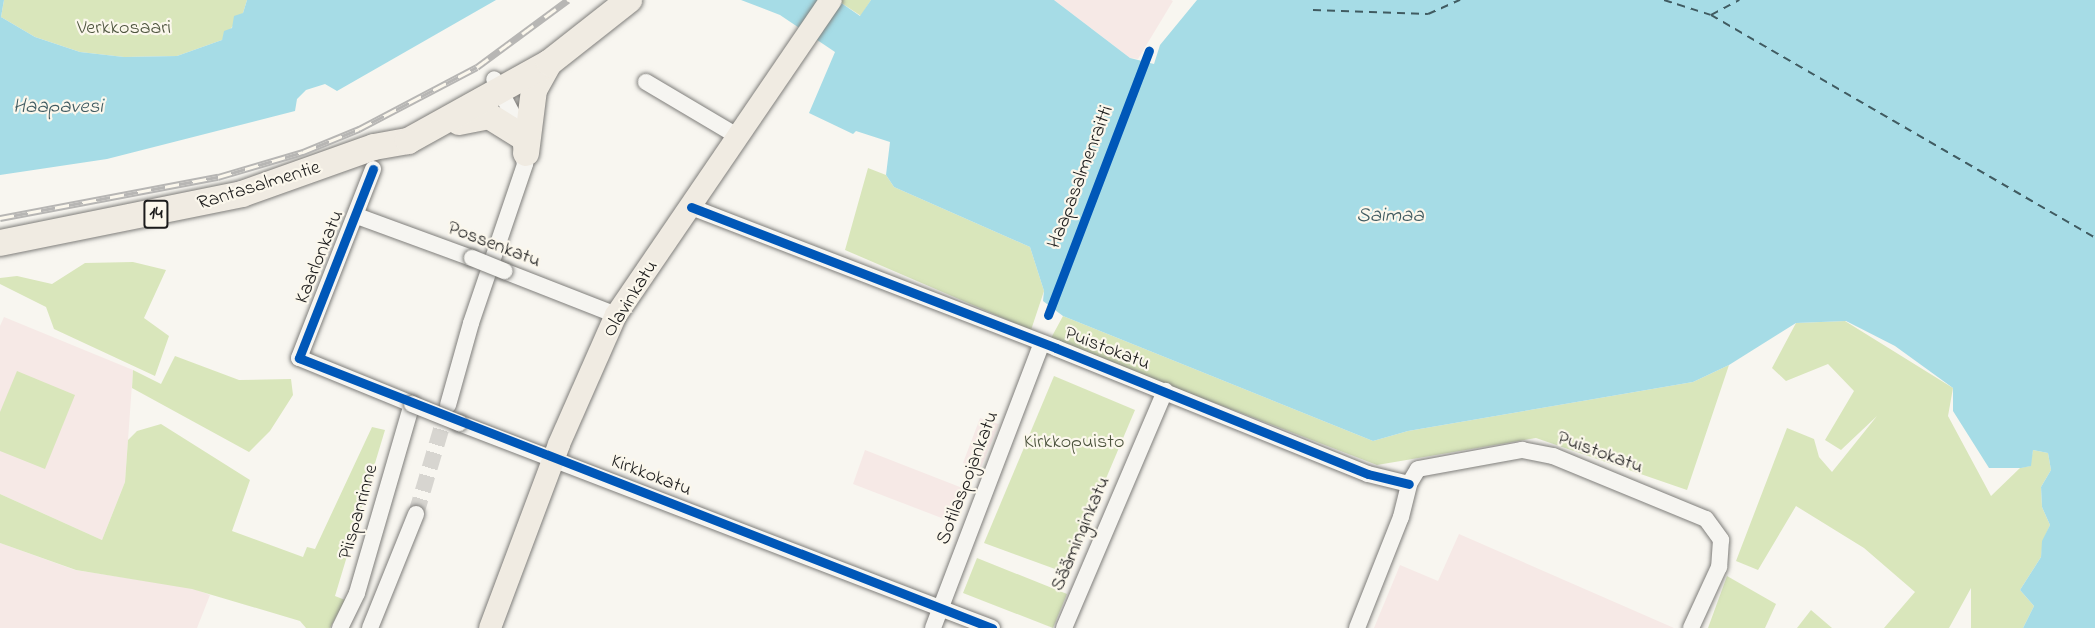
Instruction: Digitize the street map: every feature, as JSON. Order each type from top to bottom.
[{"type":"highway","name":"Rantasalmentie","points":[[0,243],[176,210],[370,156],[408,141],[441,126],[498,85],[606,0]]},
{"type":"highway","name":"14","points":[[549,63],[629,0]]},
{"type":"highway","name":"Rantasalmentie","points":[[370,156],[382,135],[549,63]]},
{"type":"highway","points":[[441,126],[489,116],[523,144],[534,90],[549,63]]},
{"type":"main road","name":"Olavinkatu","points":[[490,628],[554,459],[616,315],[831,0]]},
{"type":"street","points":[[646,82],[739,137]]},
{"type":"street","points":[[448,405],[482,288],[522,182],[523,144],[498,85]]},
{"type":"street","name":"Kaarlonkatu","points":[[299,358],[357,216],[370,156]]},
{"type":"street","name":"Puistokatu","points":[[691,207],[1165,391],[1368,474],[1409,484],[1419,470],[1433,464],[1521,450],[1553,456],[1706,519],[1721,540],[1719,567],[1691,628]]},
{"type":"street","name":"Possenkatu","points":[[357,216],[472,258],[616,315]]},
{"type":"street","name":"Sotilaspojankatu","points":[[933,628],[1042,343]]},
{"type":"street","name":"Kirkkokatu","points":[[299,358],[459,423],[992,628]]},
{"type":"street","name":"Sääminginkatu","points":[[1064,628],[1165,391]]},
{"type":"street","name":"Piispanrinne","points":[[339,628],[357,593],[412,404]]},
{"type":"street","points":[[1358,628],[1401,517],[1409,484]]},
{"type":"street","points":[[370,628],[416,514]]},
{"type":"shaded area","points":[[1054,0],[1173,1],[1138,59],[1130,58]]},
{"type":"shaded area","points":[[4,317],[133,370],[125,482],[102,540],[0,494],[0,326]]},
{"type":"shaded area","points":[[980,418],[999,424],[980,470],[963,463]]},
{"type":"shaded area","points":[[865,450],[965,489],[952,522],[853,484]]},
{"type":"shaded area","points":[[1459,534],[1674,628],[1374,628],[1400,565],[1438,581]]},
{"type":"shaded area","points":[[0,543],[75,570],[192,588],[210,595],[197,628],[0,628]]},
{"type":"green space","name":"Verkkosaari","points":[[4,0],[247,0],[243,13],[222,40],[177,56],[124,57],[80,52],[35,37],[1,17]]},
{"type":"green space","points":[[837,0],[871,0],[861,16]]},
{"type":"green space","points":[[868,168],[886,175],[894,187],[1030,247],[1044,291],[1031,330],[845,250]]},
{"type":"green space","points":[[133,262],[166,270],[144,318],[169,336],[155,376],[54,329],[46,307],[0,284],[0,278],[17,276],[52,284],[85,263]]},
{"type":"green space","points":[[1063,316],[1373,441],[1408,431],[1693,382],[1729,365],[1687,490],[1536,438],[1377,465],[1050,340]]},
{"type":"green space","points":[[1845,321],[1953,388],[1948,416],[1991,496],[2020,468],[2030,466],[2033,450],[2048,453],[2051,470],[2041,487],[2042,507],[2050,525],[2043,541],[2041,557],[2020,590],[2034,606],[2023,628],[1971,628],[1971,588],[1949,628],[1884,628],[1915,592],[1864,548],[1796,506],[1758,570],[1736,561],[1787,428],[1814,439],[1819,457],[1832,472],[1877,416],[1841,450],[1825,440],[1854,391],[1828,364],[1786,381],[1772,368],[1796,323]]},
{"type":"green space","points":[[175,356],[239,380],[291,379],[293,395],[270,431],[249,452],[132,388],[133,370],[161,384]]},
{"type":"green space","points":[[17,371],[75,395],[45,469],[0,451],[0,412]]},
{"type":"green space","name":"Kirkkopuisto","points":[[1054,376],[1135,410],[1066,573],[984,543]]},
{"type":"green space","points":[[161,424],[250,480],[232,531],[303,557],[307,547],[315,549],[372,427],[385,430],[335,596],[345,600],[330,628],[306,628],[300,621],[192,589],[76,570],[0,543],[0,494],[102,540],[125,482],[128,440],[137,431]]},
{"type":"green space","points":[[977,558],[1067,594],[1053,628],[963,593]]},
{"type":"green space","points":[[1727,576],[1776,604],[1765,628],[1708,628]]},
{"type":"green space","points":[[1811,610],[1832,628],[1797,628]]},
{"type":"water","name":"Haapavesi","points":[[0,0],[4,0],[1,17],[35,37],[80,52],[124,57],[177,56],[222,40],[224,31],[232,28],[234,16],[243,13],[247,0],[496,0],[337,91],[325,84],[306,90],[297,99],[295,111],[107,159],[0,175]]},
{"type":"water","name":"Saimaa","points":[[741,0],[837,0],[860,16],[871,0],[1054,0],[1130,58],[1154,64],[1160,45],[1197,0],[2095,0],[2095,628],[2023,628],[2034,606],[2020,590],[2041,557],[2042,541],[2050,525],[2042,507],[2041,487],[2051,470],[2048,453],[2033,450],[2031,466],[1989,468],[1953,411],[1953,388],[1895,346],[1846,321],[1796,323],[1729,365],[1693,382],[1408,431],[1373,441],[1063,316],[1043,301],[1044,291],[1030,247],[894,187],[886,175],[890,142],[856,131],[853,134],[809,113],[835,52],[780,15]]},
{"type":"ferry route","points":[[1313,10],[1428,14],[1460,0]]},
{"type":"ferry route","points":[[1664,0],[1711,15],[1739,0]]},
{"type":"ferry route","points":[[1711,15],[2095,238]]},
{"type":"tunnel","points":[[416,514],[448,406]]},
{"type":"railway","points":[[0,218],[218,177],[303,152],[359,129],[477,67],[568,0]]},
{"type":"cycle path","name":"Haapasalmenraitti","points":[[1048,315],[1149,51]]},
{"type":"cycle path","points":[[373,169],[299,358],[992,628]]},
{"type":"cycle path","points":[[691,207],[1056,348],[1368,474],[1409,484]]}]
